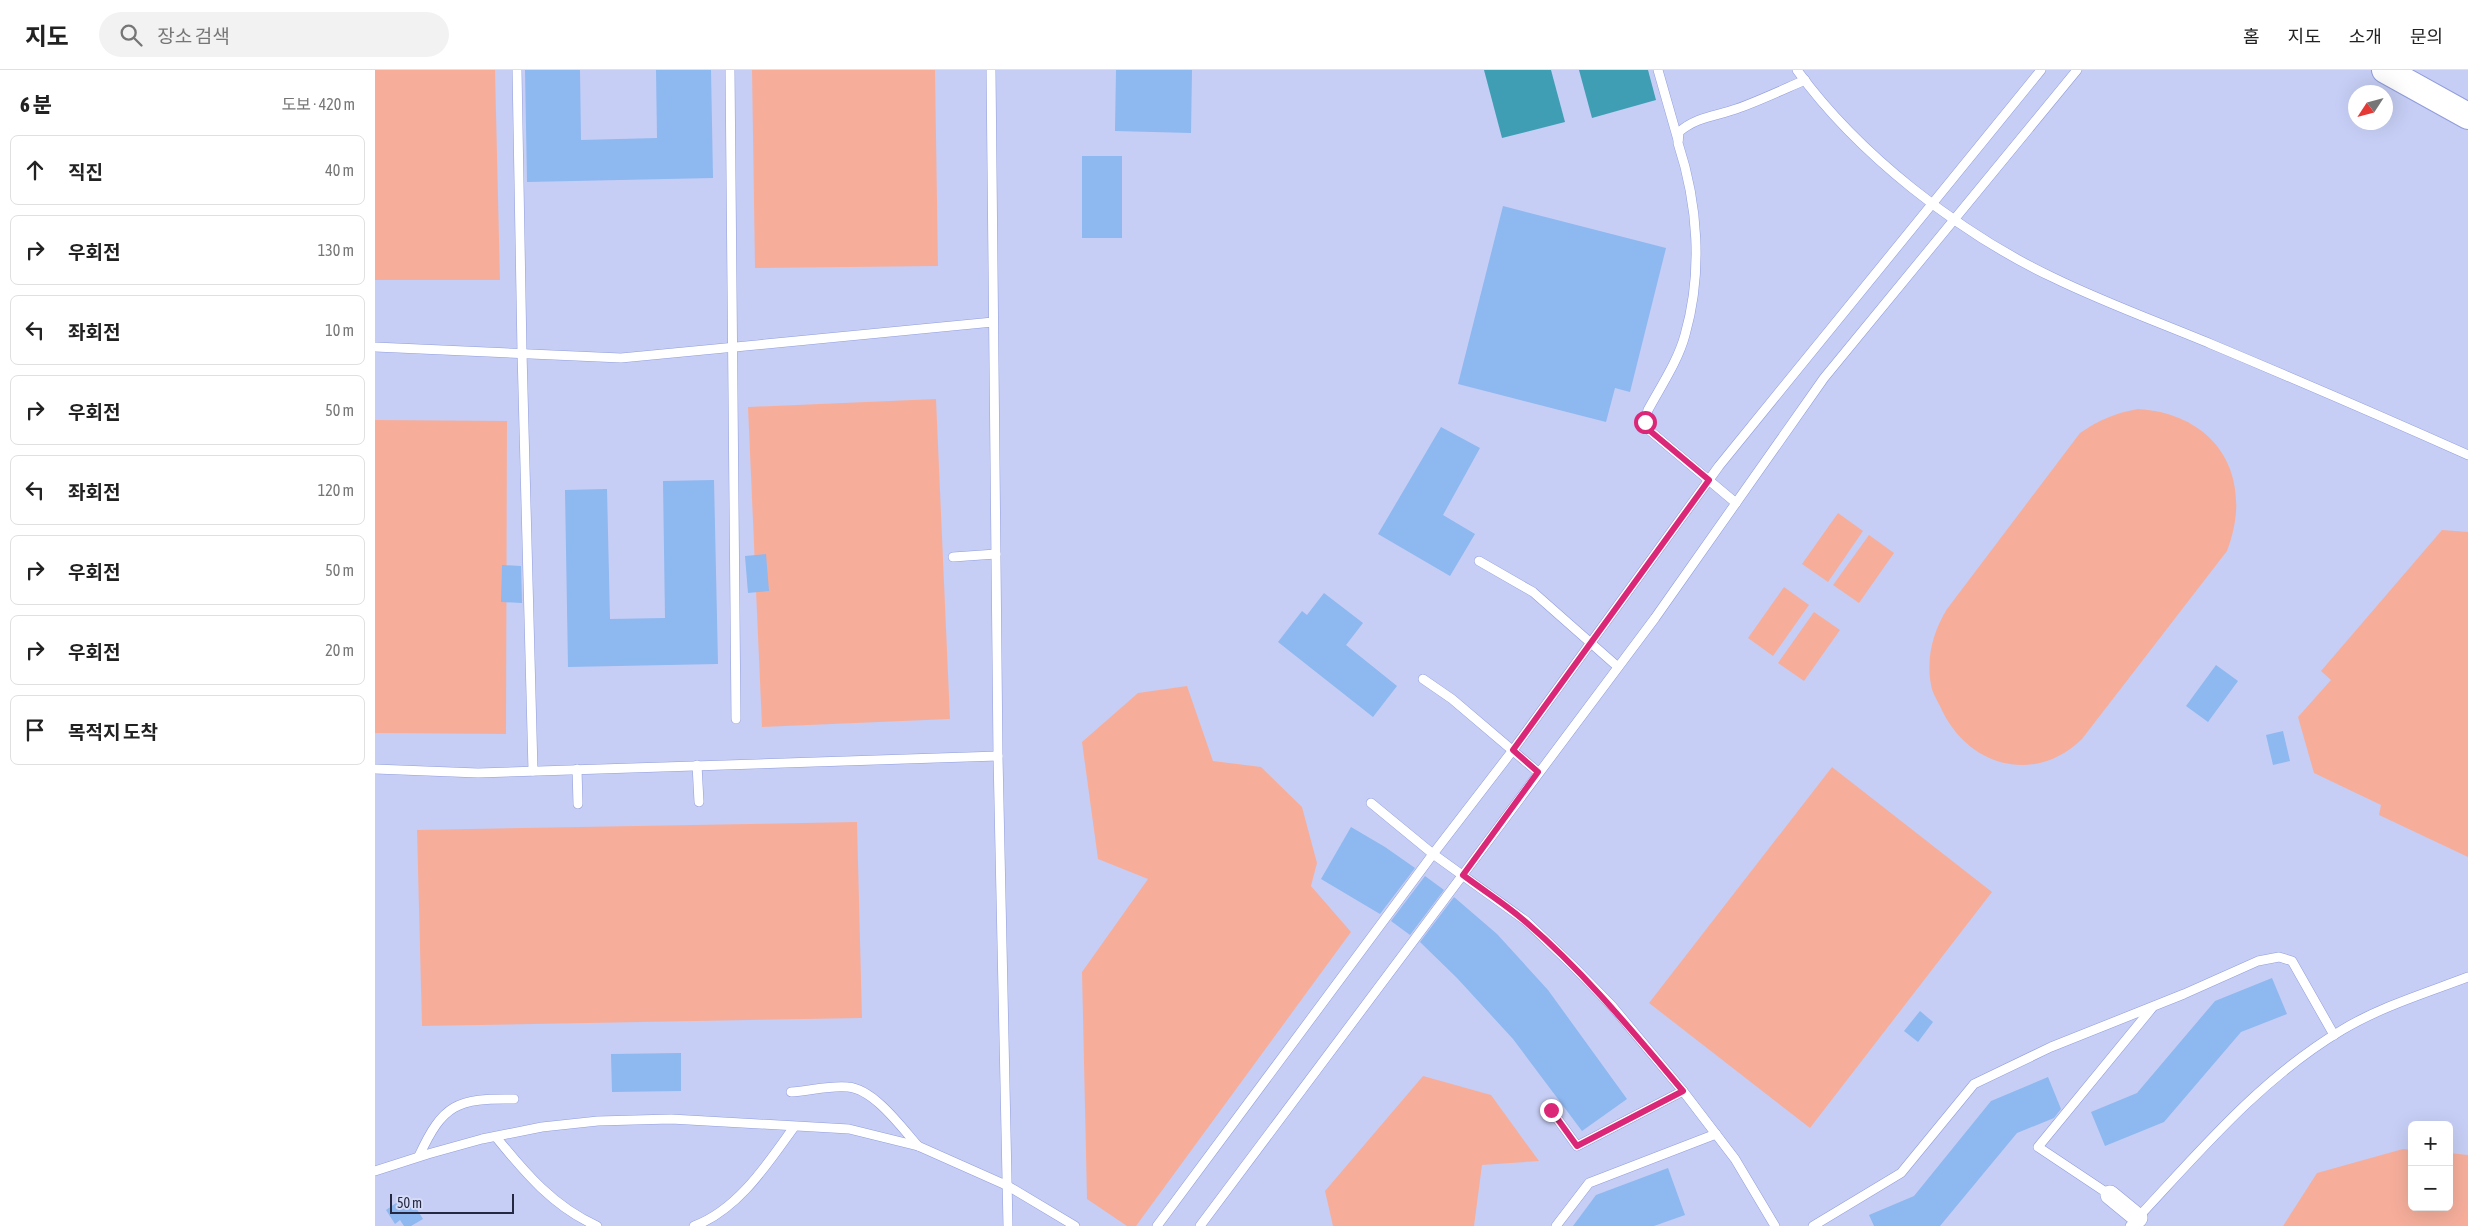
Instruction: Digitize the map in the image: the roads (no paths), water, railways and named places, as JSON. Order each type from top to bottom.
[{"type":"street","points":[[2385,70],[2468,116]]},
{"type":"street","points":[[2110,1195],[2134,1222]]},
{"type":"lane","points":[[517,70],[533,771]]},
{"type":"lane","points":[[730,70],[736,719]]},
{"type":"lane","points":[[991,70],[998,756],[1009,1226]]},
{"type":"lane","points":[[1658,70],[1678,143],[1695,217],[1697,255],[1694,289],[1685,336],[1648,410],[1645,422],[1649,430],[1736,503]]},
{"type":"lane","points":[[1797,70],[1833,114],[1891,171],[1954,220],[2051,277],[2361,407],[2468,455]]},
{"type":"lane","points":[[1157,1226],[1433,854],[1513,750],[1709,480],[2041,70]]},
{"type":"lane","points":[[1200,1226],[1618,667],[1825,378],[2077,70]]},
{"type":"lane","points":[[1678,143],[1679,132],[1688,124],[1736,109],[1805,80]]},
{"type":"lane","points":[[375,347],[522,352],[621,358],[993,322]]},
{"type":"lane","points":[[953,557],[996,554]]},
{"type":"lane","points":[[1479,560],[1533,592],[1618,667]]},
{"type":"lane","points":[[1423,679],[1452,699],[1538,772]]},
{"type":"lane","points":[[375,769],[478,772],[533,771],[998,756]]},
{"type":"lane","points":[[697,765],[699,802]]},
{"type":"lane","points":[[577,770],[578,804]]},
{"type":"lane","points":[[1371,803],[1433,854],[1526,921],[1612,1006],[1683,1091],[1735,1159],[1775,1226]]},
{"type":"lane","points":[[1813,1226],[1901,1173],[1974,1084],[2051,1047],[2258,961],[2279,957],[2292,961],[2334,1035]]},
{"type":"lane","points":[[2134,1222],[2260,1090],[2334,1035],[2393,1006],[2468,977]]},
{"type":"lane","points":[[2110,1195],[2038,1147],[2153,1006]]},
{"type":"lane","points":[[791,1092],[847,1087],[862,1090],[886,1110],[918,1146]]},
{"type":"lane","points":[[1551,1110],[1577,1146],[1683,1091]]},
{"type":"lane","points":[[419,1156],[441,1116],[455,1106],[477,1100],[514,1099]]},
{"type":"lane","points":[[375,1171],[419,1156],[495,1137],[542,1127],[598,1121],[671,1119],[849,1130],[918,1146],[1008,1186],[1075,1226]]},
{"type":"lane","points":[[694,1226],[702,1223],[731,1203],[762,1171],[794,1126]]},
{"type":"lane","points":[[1556,1226],[1589,1183],[1716,1134]]},
{"type":"lane","points":[[495,1137],[527,1176],[559,1204],[581,1219],[597,1226]]}]
